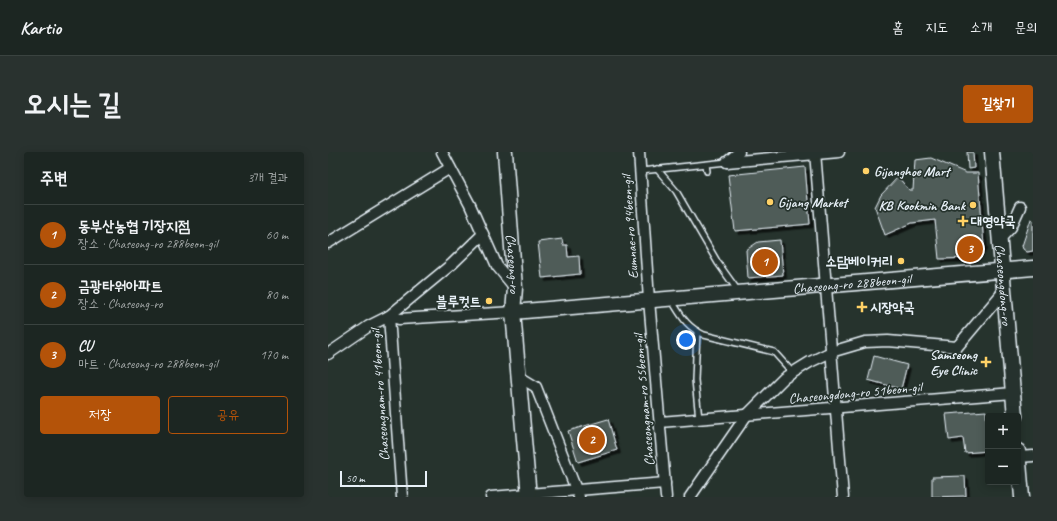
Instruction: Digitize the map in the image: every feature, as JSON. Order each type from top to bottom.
[{"type":"street","points":[[442,152],[470,205],[497,266],[515,288]]},
{"type":"street","name":"Chaseong-ro","points":[[505,152],[515,288],[513,312],[529,495]]},
{"type":"street","name":"Eumnae-ro 94beon-gil","points":[[639,152],[649,300]]},
{"type":"street","points":[[727,162],[739,152]]},
{"type":"street","points":[[727,162],[839,152]]},
{"type":"street","name":"Chaseongdong-ro","points":[[992,152],[1015,413]]},
{"type":"street","points":[[815,153],[843,497]]},
{"type":"street","points":[[328,244],[450,168]]},
{"type":"street","points":[[1000,239],[1011,227],[1020,207]]},
{"type":"street","points":[[328,354],[369,326],[388,316],[452,264],[483,234]]},
{"type":"street","name":"Chaseong-ro 288beon-gil","points":[[513,312],[1033,268]]},
{"type":"street","points":[[690,497],[746,416],[792,372],[831,352],[865,342],[878,341],[958,347],[1004,292]]},
{"type":"street","name":"Chaseongnam-ro 55beon-gil","points":[[649,300],[666,497]]},
{"type":"street","points":[[388,316],[399,319],[513,312]]},
{"type":"street","name":"Chaseongnam-ro 41beon-gil","points":[[388,316],[402,497]]},
{"type":"street","points":[[518,376],[536,387],[578,494]]},
{"type":"street","name":"Chaseongdong-ro 51beon-gil","points":[[660,422],[1013,393]]},
{"type":"street","points":[[1021,457],[1033,456]]},
{"type":"street","points":[[491,497],[578,494],[665,483]]},
{"type":"street","points":[[1021,485],[1022,497]]},
{"type":"lane","points":[[641,171],[727,162]]},
{"type":"lane","points":[[706,165],[706,171]]},
{"type":"lane","points":[[657,169],[676,191],[718,263],[739,293]]},
{"type":"lane","points":[[670,298],[685,323],[697,331],[704,335],[774,352],[792,372]]},
{"type":"lane","points":[[697,331],[695,380],[699,419]]},
{"type":"building","points":[[967,152],[973,152],[974,168],[968,169]]},
{"type":"building","points":[[931,158],[966,173],[978,173],[984,246],[973,258],[939,259],[935,220],[912,223],[885,235],[875,207],[881,195],[898,177],[909,190],[913,190],[915,160]]},
{"type":"building","name":"Gijang Market","points":[[805,167],[810,224],[735,231],[728,175]]},
{"type":"building","points":[[1031,219],[1033,220],[1033,251],[1027,252],[1022,246]]},
{"type":"building","points":[[562,239],[563,245],[567,245],[568,257],[579,256],[580,274],[542,278],[538,242]]},
{"type":"building","points":[[780,240],[783,275],[748,278],[746,250],[758,242]]},
{"type":"building","points":[[874,356],[907,365],[901,389],[868,380]]},
{"type":"building","points":[[986,411],[985,451],[965,453],[963,438],[949,440],[946,414]]},
{"type":"building","points":[[608,419],[617,450],[578,462],[568,431]]},
{"type":"building","points":[[965,476],[966,496],[932,497],[932,477]]},
{"type":"place","name":"Gijanghoe Mart","points":[[866,171]]},
{"type":"place","name":"Gijang Market","points":[[770,202]]},
{"type":"place","name":"KB Kookmin Bank","points":[[973,205]]},
{"type":"place","name":"대영약국","points":[[963,221]]},
{"type":"place","name":"CU","points":[[970,249]]},
{"type":"place","name":"소담베이커리","points":[[901,261]]},
{"type":"place","name":"동부산농협 기장지점","points":[[765,262]]},
{"type":"place","name":"블루컷트","points":[[489,301]]},
{"type":"place","name":"시장약국","points":[[862,307]]},
{"type":"place","name":"Samseong Eye Clinic","points":[[986,362]]},
{"type":"place","name":"금광타워아파트","points":[[592,440]]}]
